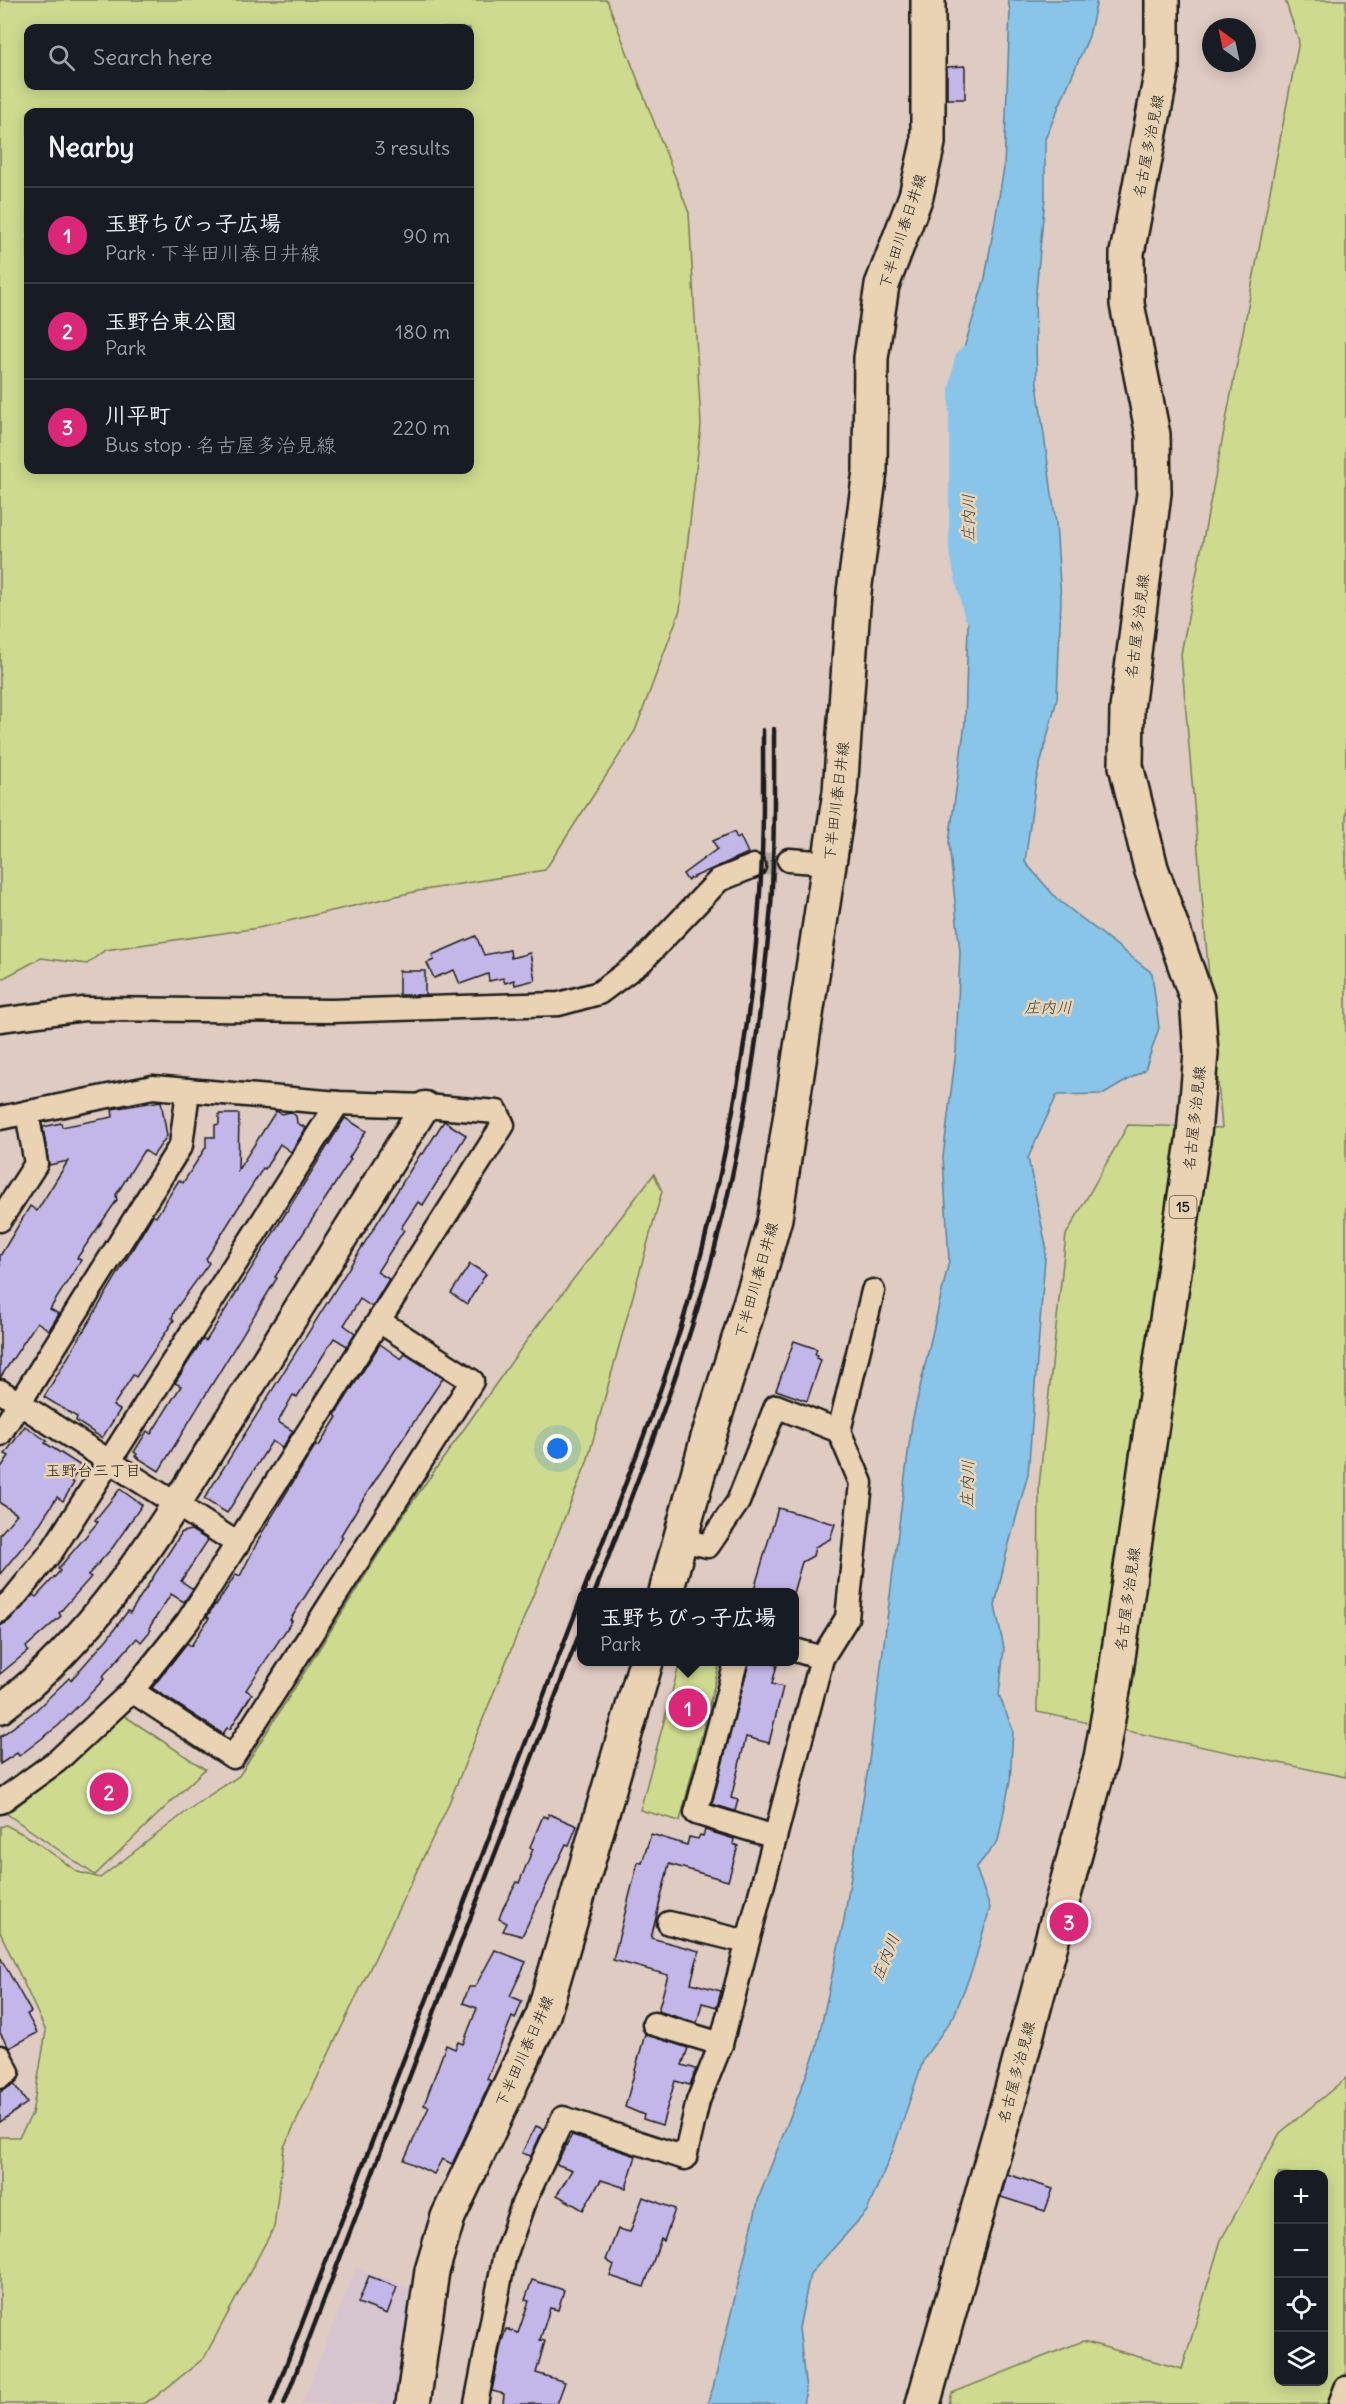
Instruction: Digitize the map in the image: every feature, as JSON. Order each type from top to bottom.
[{"type":"main road","name":"下半田川春日井線","points":[[667,1588],[707,1441],[775,1218],[840,792],[854,592],[870,471],[871,358],[882,285],[916,196],[928,143],[928,0]]},
{"type":"main road","name":"名古屋多治見線","points":[[922,2404],[1016,2075],[1101,1758],[1114,1685],[1194,1134],[1201,1053],[1197,999],[1151,868],[1126,766],[1127,709],[1154,493],[1153,435],[1127,304],[1127,253],[1162,70],[1161,0]]},
{"type":"main road","name":"下半田川春日井線","points":[[413,2404],[432,2271],[448,2217],[543,2015],[645,1666]]},
{"type":"street","points":[[789,860],[829,863]]},
{"type":"street","points":[[0,1020],[84,1009],[332,1011],[559,1004],[599,993],[642,961],[719,880],[754,866]]},
{"type":"street","points":[[0,1118],[153,1087],[338,1103],[425,1106],[497,1112],[503,1125],[188,1621],[132,1691],[57,1761],[0,1802]]},
{"type":"street","points":[[0,1434],[21,1404],[181,1145],[188,1091]]},
{"type":"street","points":[[0,1611],[13,1599],[52,1551],[338,1103]]},
{"type":"street","points":[[0,1709],[52,1666],[83,1633],[115,1593],[175,1505],[425,1106]]},
{"type":"street","points":[[0,1220],[36,1164],[27,1112]]},
{"type":"street","points":[[476,2404],[504,2259],[523,2204],[563,2118],[686,2158],[698,2101],[721,2044],[822,1658],[847,1618],[861,1483],[839,1431],[873,1291]]},
{"type":"street","points":[[132,1691],[233,1757],[472,1381],[379,1321]]},
{"type":"street","points":[[0,1391],[238,1544]]},
{"type":"street","points":[[681,1540],[708,1546],[738,1502],[776,1406],[839,1431]]},
{"type":"street","points":[[799,1651],[822,1658]]},
{"type":"street","points":[[735,1666],[696,1813],[775,1837]]},
{"type":"street","points":[[669,1923],[747,1942]]},
{"type":"street","points":[[654,2024],[721,2044]]},
{"type":"street","points":[[0,2057],[8,2072],[0,2077]]},
{"type":"street","points":[[1340,2404],[1346,2388]]},
{"type":"shaded area","points":[[356,2268],[418,2291],[402,2404],[302,2404]]},
{"type":"green space","points":[[0,0],[607,0],[689,213],[701,425],[680,610],[635,731],[545,870],[418,891],[258,928],[105,950],[87,964],[41,958],[0,980]]},
{"type":"green space","points":[[1285,0],[1346,0],[1346,1777],[1037,1712],[1039,1486],[1066,1235],[1128,1125],[1222,1128],[1181,654],[1299,41]]},
{"type":"green space","points":[[654,1174],[662,1191],[587,1462],[447,1808],[284,2147],[274,2227],[204,2358],[154,2398],[142,2404],[0,2404],[0,2137],[19,2137],[32,2114],[46,2031],[0,1932],[0,1827],[6,1825],[32,1839],[78,1872],[100,1878],[199,1802],[239,1776],[408,1508],[532,1333]]},
{"type":"green space","points":[[679,1666],[719,1666],[680,1821],[640,1810]]},
{"type":"green space","points":[[123,1715],[205,1769],[95,1875],[7,1814],[72,1764]]},
{"type":"green space","points":[[1346,2078],[1346,2404],[949,2404],[952,2393],[1083,2341],[1182,2369],[1221,2240],[1280,2133]]},
{"type":"water","name":"庄内川","points":[[1008,0],[1097,0],[1089,36],[1045,139],[1045,197],[1035,302],[1037,384],[1056,523],[1061,600],[1057,699],[1036,780],[1025,862],[1057,899],[1152,973],[1159,1028],[1145,1070],[1104,1094],[1057,1095],[1028,1158],[1046,1246],[1028,1474],[995,1606],[1004,1648],[999,1695],[1013,1730],[1010,1781],[998,1841],[976,1868],[990,1908],[973,1967],[954,2016],[924,2058],[893,2150],[867,2211],[810,2274],[799,2328],[806,2391],[803,2404],[707,2404],[713,2388],[759,2197],[816,2050],[844,1920],[869,1761],[912,1422],[949,1261],[943,1157],[956,1051],[960,952],[949,842],[965,723],[973,461],[962,355],[985,278],[1004,168],[1010,11]]},
{"type":"building","points":[[965,66],[965,99],[947,99],[947,67]]},
{"type":"building","points":[[734,832],[737,838],[740,836],[748,853],[687,880],[683,874],[717,849],[713,841]]},
{"type":"building","points":[[476,936],[484,955],[510,950],[511,958],[530,953],[535,980],[515,985],[514,980],[505,983],[503,978],[489,981],[488,974],[460,984],[454,970],[434,978],[427,963],[434,960],[432,955]]},
{"type":"building","points":[[399,971],[425,971],[425,995],[399,995]]},
{"type":"building","points":[[161,1101],[167,1136],[153,1156],[144,1150],[116,1195],[117,1200],[77,1258],[81,1260],[50,1309],[59,1314],[49,1330],[37,1322],[0,1378],[0,1256],[30,1206],[37,1211],[68,1161],[49,1165],[43,1127],[61,1123],[62,1127],[113,1117],[112,1109]]},
{"type":"building","points":[[276,1111],[282,1114],[290,1112],[296,1116],[297,1123],[306,1128],[291,1152],[280,1144],[265,1169],[263,1168],[206,1259],[209,1263],[175,1310],[172,1318],[174,1320],[136,1377],[133,1375],[113,1406],[120,1410],[102,1438],[76,1421],[77,1417],[44,1397],[153,1215],[156,1217],[179,1180],[183,1183],[206,1147],[206,1137],[215,1137],[215,1125],[219,1124],[219,1114],[239,1114],[238,1170]]},
{"type":"building","points":[[345,1118],[366,1131],[349,1158],[351,1159],[275,1277],[277,1278],[159,1471],[135,1456],[137,1454],[134,1452],[147,1431],[151,1434],[181,1386],[175,1383],[203,1339],[206,1341]]},
{"type":"building","points":[[444,1121],[466,1135],[423,1205],[418,1202],[401,1228],[404,1230],[377,1272],[389,1279],[372,1307],[360,1299],[344,1325],[355,1333],[347,1346],[334,1338],[297,1397],[293,1395],[278,1422],[293,1431],[282,1448],[272,1441],[227,1513],[204,1499],[421,1153],[423,1154]]},
{"type":"building","points":[[470,1264],[486,1274],[467,1304],[451,1293]]},
{"type":"building","points":[[794,1341],[817,1349],[815,1354],[821,1360],[807,1401],[776,1390]]},
{"type":"building","points":[[380,1344],[401,1359],[405,1354],[443,1378],[365,1496],[341,1535],[343,1537],[290,1620],[292,1621],[246,1690],[252,1694],[230,1729],[227,1728],[223,1734],[152,1688],[187,1643],[191,1646],[215,1604],[236,1574],[240,1576],[263,1531],[315,1446],[319,1446],[337,1417],[335,1415]]},
{"type":"building","points":[[25,1426],[47,1441],[45,1443],[81,1466],[71,1481],[74,1483],[63,1501],[57,1497],[34,1533],[0,1574],[0,1534],[17,1514],[0,1503],[0,1469],[9,1456],[5,1454]]},
{"type":"building","points":[[120,1489],[142,1505],[113,1547],[88,1575],[91,1577],[59,1613],[61,1616],[26,1647],[28,1651],[0,1674],[0,1626],[9,1621],[33,1595],[36,1597],[60,1571],[58,1569],[98,1522],[95,1520]]},
{"type":"building","points":[[778,1508],[835,1524],[830,1539],[815,1547],[813,1556],[802,1562],[794,1588],[754,1588]]},
{"type":"building","points":[[191,1530],[208,1540],[181,1581],[193,1589],[184,1602],[171,1594],[149,1628],[151,1630],[141,1642],[137,1638],[102,1677],[104,1679],[58,1726],[19,1756],[17,1753],[0,1764],[0,1737],[35,1711],[69,1678],[71,1680],[128,1611],[130,1613],[182,1532]]},
{"type":"building","points":[[748,1666],[777,1666],[772,1684],[783,1687],[769,1743],[746,1737],[731,1798],[738,1800],[735,1811],[712,1804]]},
{"type":"building","points":[[549,1814],[577,1826],[522,1936],[503,1931],[507,1923],[499,1919],[503,1908],[517,1882],[519,1883],[543,1816],[548,1818]]},
{"type":"building","points":[[705,1830],[734,1839],[733,1844],[738,1846],[728,1881],[669,1864],[651,1938],[699,1951],[691,1983],[721,1991],[717,2007],[702,2003],[697,2023],[658,2011],[668,1975],[613,1960],[638,1862],[642,1863],[651,1834],[687,1845],[689,1837],[698,1839],[700,1835],[703,1836]]},
{"type":"building","points":[[495,1950],[526,1962],[510,1996],[522,2001],[515,2019],[512,2017],[487,2079],[491,2081],[452,2164],[442,2159],[434,2174],[404,2160],[429,2107],[424,2105],[446,2045],[455,2049],[458,2042],[463,2044],[477,2008],[463,2003],[469,1987],[475,1987]]},
{"type":"building","points":[[0,1957],[31,2012],[27,2014],[37,2033],[9,2048],[0,2033]]},
{"type":"building","points":[[645,2034],[688,2048],[682,2065],[696,2069],[690,2085],[675,2081],[662,2125],[643,2119],[644,2115],[625,2107]]},
{"type":"building","points":[[14,2084],[27,2103],[0,2122],[0,2092]]},
{"type":"building","points":[[536,2126],[543,2129],[531,2156],[522,2153]]},
{"type":"building","points":[[572,2135],[636,2156],[626,2188],[601,2180],[583,2210],[557,2195],[572,2170],[556,2164]]},
{"type":"building","points":[[1007,2174],[1053,2189],[1045,2211],[1001,2197]]},
{"type":"building","points":[[643,2197],[675,2209],[664,2241],[661,2239],[644,2287],[610,2276],[614,2265],[606,2260],[618,2229],[630,2232]]},
{"type":"building","points":[[369,2276],[397,2287],[387,2314],[358,2303]]},
{"type":"building","points":[[532,2280],[564,2290],[558,2310],[550,2308],[540,2340],[545,2341],[536,2373],[565,2382],[557,2404],[503,2404],[504,2394],[492,2391],[501,2344],[506,2329],[518,2333],[529,2301],[525,2300]]},
{"type":"waterway","name":"庄内川","points":[[973,363],[968,391],[968,550],[982,610]]},
{"type":"tunnel","points":[[754,866],[789,860]]},
{"type":"railway","points":[[597,1588],[663,1412],[694,1321],[708,1275],[738,1149],[758,1028],[771,906],[774,840],[774,729]]},
{"type":"railway","points":[[585,1588],[639,1449],[677,1340],[701,1254],[724,1156],[742,1056],[755,956],[762,862],[763,730]]},
{"type":"railway","points":[[271,2404],[577,1609]]},
{"type":"railway","points":[[284,2404],[577,1640]]},
{"type":"place","name":"玉野ちびっ子広場","points":[[688,1708]]},
{"type":"place","name":"玉野台東公園","points":[[109,1792]]},
{"type":"place","name":"川平町","points":[[1069,1922]]},
{"type":"district","name":"玉野台三丁目","points":[[93,1470]]}]
